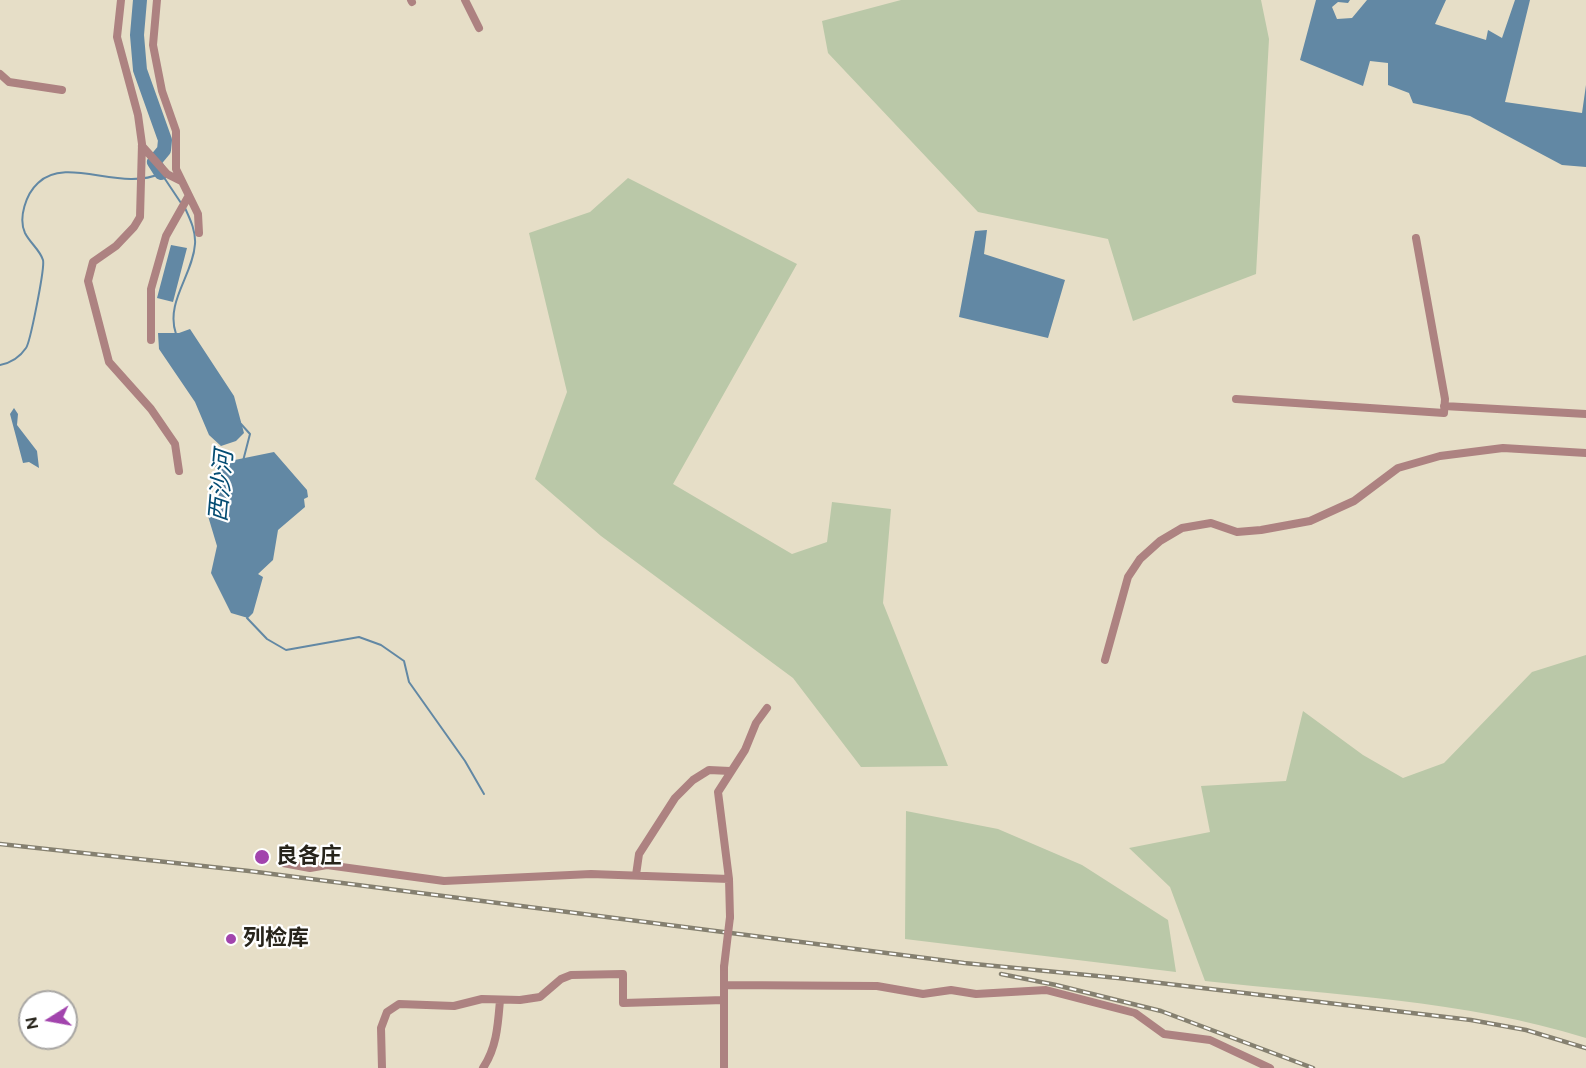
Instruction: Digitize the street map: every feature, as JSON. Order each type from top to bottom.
[{"type":"street","points":[[121,0],[117,37],[138,115],[142,146],[140,217],[116,246],[93,262],[88,281],[109,362],[151,409],[175,444],[179,471]]},
{"type":"street","points":[[157,0],[153,45],[162,91],[176,131],[176,169],[198,214],[199,233]]},
{"type":"street","points":[[465,0],[479,28]]},
{"type":"street","points":[[0,74],[9,82],[62,90]]},
{"type":"street","points":[[142,146],[167,174],[181,181]]},
{"type":"street","points":[[151,340],[151,289],[166,236],[188,197]]},
{"type":"street","points":[[1236,399],[1444,413],[1416,238]]},
{"type":"street","points":[[1444,406],[1586,414]]},
{"type":"street","points":[[1105,660],[1128,577],[1140,559],[1160,542],[1182,528],[1197,523],[1211,523],[1237,532],[1310,521],[1354,501],[1398,468],[1440,456],[1503,448],[1586,453]]},
{"type":"street","points":[[724,1068],[724,967],[730,917],[729,879],[718,792],[745,750],[756,723],[767,708]]},
{"type":"street","points":[[636,875],[639,854],[675,798],[693,780],[709,770],[730,771]]},
{"type":"street","points":[[283,863],[310,868],[327,866],[444,881],[536,874],[729,879]]},
{"type":"street","points":[[382,1068],[381,1028],[387,1012],[399,1004],[454,1006],[482,999],[520,1000],[540,997],[561,979],[572,975],[623,974],[623,1003],[724,1000]]},
{"type":"street","points":[[724,985],[877,986],[923,994],[951,990],[976,994],[1046,990],[1135,1013],[1164,1034],[1210,1040],[1270,1068]]},
{"type":"street","points":[[483,1068],[492,1056],[498,1029],[500,1000]]},
{"type":"green space","points":[[901,0],[1261,0],[1269,39],[1256,274],[1133,321],[1108,239],[978,212],[828,53],[822,21]]},
{"type":"green space","points":[[628,178],[797,264],[673,484],[792,554],[827,542],[832,502],[891,509],[883,603],[948,766],[861,767],[793,678],[601,536],[535,479],[567,392],[529,233],[590,212]]},
{"type":"green space","points":[[1586,655],[1586,1038],[1540,1025],[1445,1007],[1205,981],[1170,887],[1129,848],[1210,832],[1201,786],[1286,781],[1303,711],[1363,755],[1403,778],[1444,763],[1532,672]]},
{"type":"green space","points":[[906,811],[998,829],[1082,865],[1168,920],[1176,972],[905,939]]},
{"type":"water","points":[[1316,0],[1350,0],[1348,3],[1338,2],[1332,7],[1337,19],[1352,18],[1367,0],[1446,0],[1435,24],[1486,40],[1488,30],[1502,38],[1515,0],[1530,0],[1505,102],[1582,113],[1586,85],[1586,167],[1562,165],[1470,116],[1413,103],[1409,93],[1388,85],[1388,63],[1370,61],[1363,86],[1300,60]]},
{"type":"water","points":[[987,230],[984,254],[1065,280],[1048,338],[959,317],[975,231]]},
{"type":"water","points":[[171,245],[187,248],[173,302],[157,298]]},
{"type":"water","points":[[190,329],[234,396],[244,433],[236,441],[221,446],[209,435],[195,402],[159,349],[158,333],[179,333]]},
{"type":"water","points":[[14,408],[18,414],[17,425],[37,451],[39,468],[29,462],[23,463],[10,414]]},
{"type":"water","points":[[274,452],[307,490],[308,497],[304,499],[305,507],[278,530],[273,560],[258,574],[263,577],[253,613],[248,618],[231,613],[211,573],[217,546],[208,516],[220,492],[215,464]]},
{"type":"waterway","name":"西沙河","points":[[140,0],[137,35],[140,70],[165,140],[164,150],[154,162],[161,173]]},
{"type":"waterway","points":[[0,365],[14,359],[26,348],[34,320],[43,260],[25,233],[22,220],[27,200],[38,183],[50,175],[64,172],[129,179],[145,178],[161,173],[181,203]]},
{"type":"waterway","name":"西沙河","points":[[176,334],[174,311],[190,267],[195,244],[194,230],[185,208]]},
{"type":"waterway","name":"西沙河","points":[[241,424],[250,434],[243,461]]},
{"type":"waterway","name":"西沙河","points":[[247,618],[267,639],[286,650],[359,637],[381,645],[404,661],[409,682],[465,761],[484,794]]},
{"type":"railway","points":[[0,844],[249,871],[964,963],[1118,978],[1471,1020],[1526,1030],[1586,1048]]},
{"type":"railway","points":[[1001,974],[1161,1011],[1313,1068]]},
{"type":"place","name":"良各庄","points":[[262,857]]},
{"type":"place","name":"列检库","points":[[231,939]]}]
